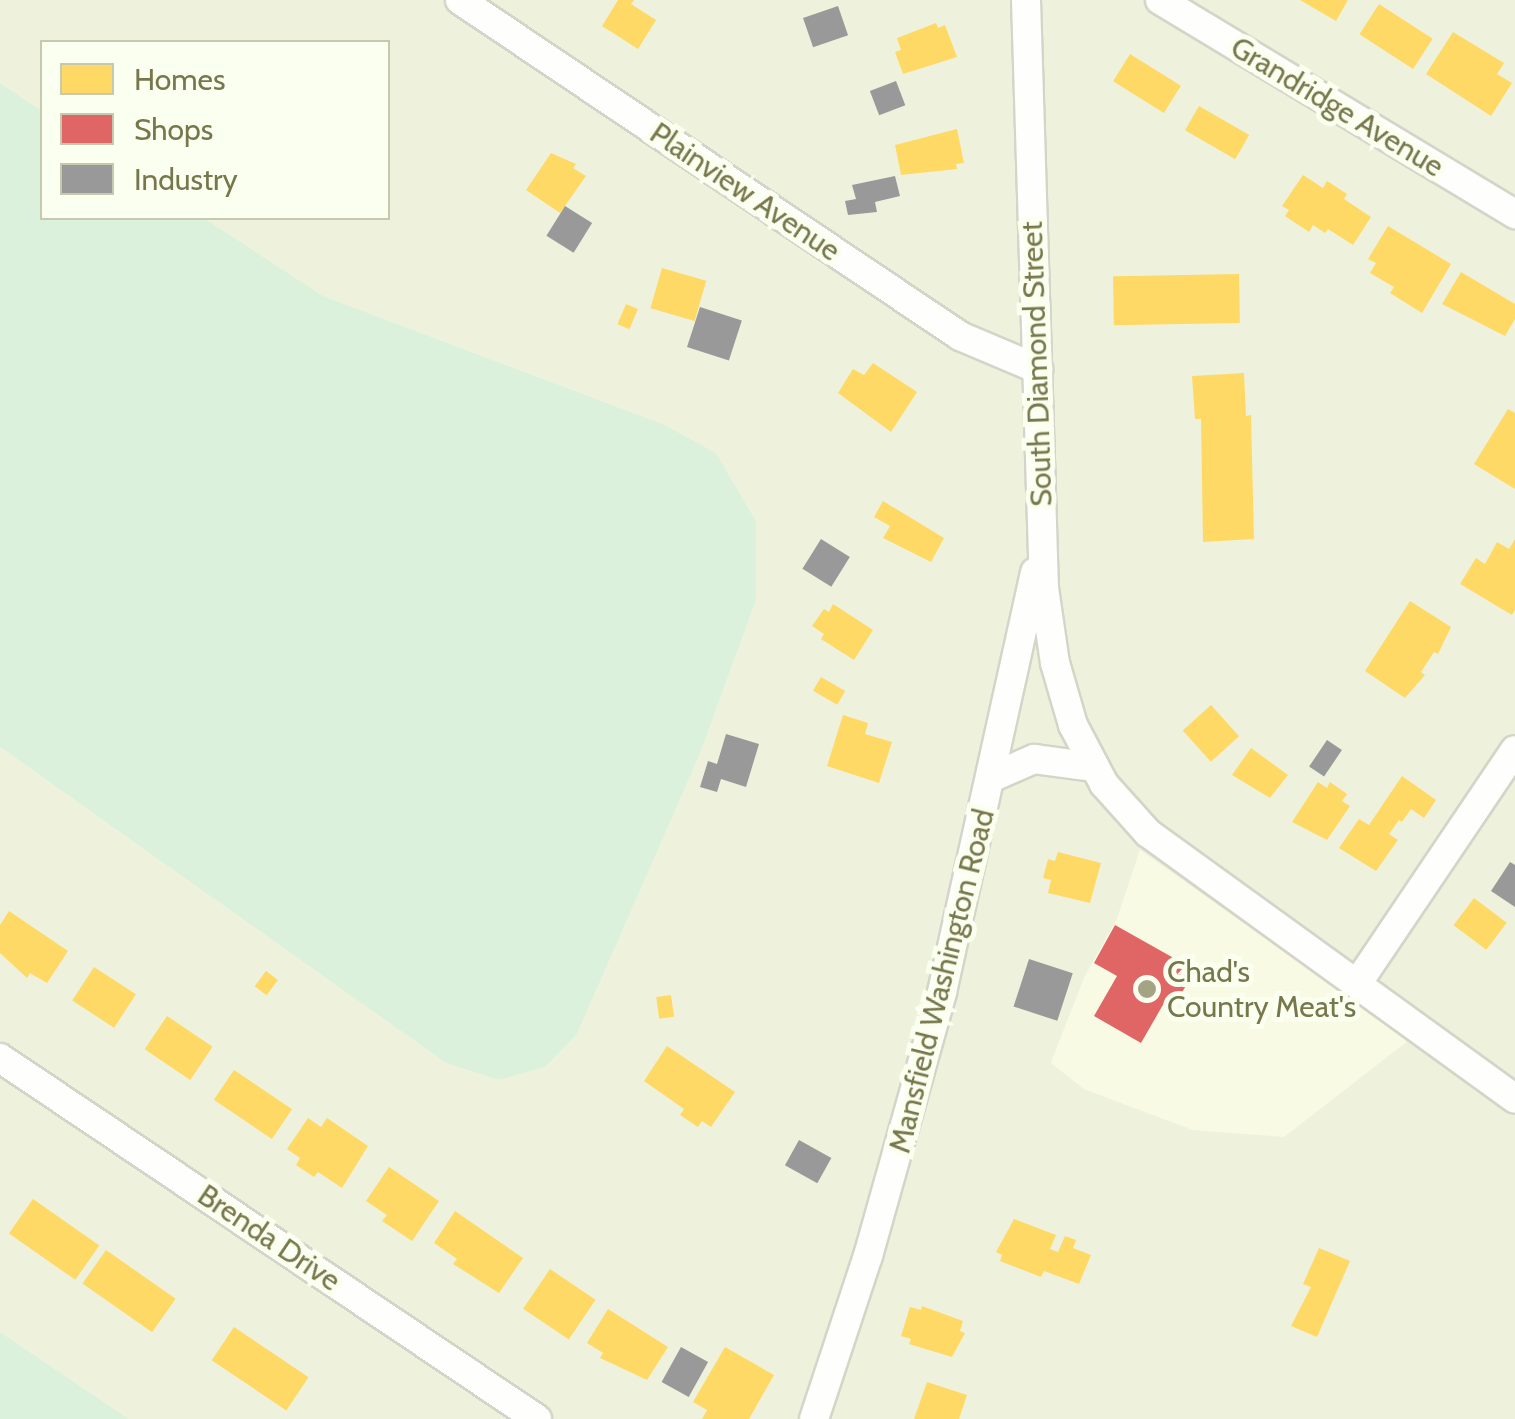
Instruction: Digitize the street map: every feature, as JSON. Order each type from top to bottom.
[{"type":"street","name":"Plainview Avenue","points":[[460,0],[960,336],[1038,369]]},
{"type":"street","name":"South Diamond Street","points":[[1026,0],[1043,537],[1050,633],[1074,726],[1094,767],[1124,809],[1163,846],[1515,1099]]},
{"type":"street","name":"Grandridge Avenue","points":[[1160,0],[1515,214]]},
{"type":"street","name":"Mansfield Washington Road","points":[[814,1419],[904,1136],[993,777],[1043,537]]},
{"type":"street","points":[[1357,984],[1515,750]]},
{"type":"street","points":[[993,777],[1034,759],[1094,767]]},
{"type":"street","name":"Brenda Drive","points":[[0,1058],[537,1419]]},
{"type":"shaded area","points":[[0,0],[1515,0],[1515,1419],[129,1419],[0,1332],[0,747],[446,1063],[499,1080],[545,1067],[577,1034],[699,756],[756,600],[756,521],[716,453],[665,425],[323,296],[207,220],[390,220],[390,40],[40,40],[40,110],[0,83]],"holes":[[[1140,851],[1408,1040],[1193,1130],[1084,1089],[1051,1062],[1085,976],[1117,919]]]},
{"type":"shaded area","points":[[0,83],[40,110],[40,220],[207,220],[323,296],[665,425],[716,453],[756,521],[756,600],[699,756],[577,1034],[545,1067],[499,1080],[446,1063],[0,747]]},
{"type":"shaded area","points":[[1140,850],[1409,1040],[1284,1137],[1193,1130],[1084,1089],[1051,1063],[1085,976],[1117,919]]},
{"type":"shaded area","points":[[0,1332],[129,1419],[0,1419]]},
{"type":"building: Homes","points":[[618,0],[634,0],[631,4],[656,20],[638,49],[602,26]]},
{"type":"building: Homes","points":[[1300,0],[1348,0],[1336,21]]},
{"type":"building: Homes","points":[[1379,4],[1433,39],[1413,69],[1359,34]]},
{"type":"building: Homes","points":[[936,23],[938,28],[945,25],[957,57],[903,74],[895,52],[901,50],[897,38]]},
{"type":"building: Homes","points":[[1453,32],[1504,63],[1497,74],[1512,83],[1491,116],[1426,74]]},
{"type":"building: Homes","points":[[1130,54],[1181,86],[1164,113],[1113,81]]},
{"type":"building: Homes","points":[[1199,106],[1249,135],[1235,159],[1185,130]]},
{"type":"building: Homes","points":[[957,129],[964,163],[956,164],[957,169],[901,175],[895,145]]},
{"type":"building: Homes","points":[[551,153],[576,164],[573,168],[586,176],[560,213],[526,190]]},
{"type":"building: Homes","points":[[1303,175],[1323,188],[1327,181],[1347,194],[1344,199],[1371,217],[1353,245],[1328,229],[1325,233],[1313,225],[1309,232],[1285,216],[1289,210],[1282,206]]},
{"type":"building: Homes","points":[[1388,226],[1451,264],[1422,313],[1390,293],[1394,287],[1370,273],[1376,263],[1368,259]]},
{"type":"building: Homes","points":[[662,268],[706,281],[695,321],[650,308]]},
{"type":"building: Homes","points":[[1461,272],[1515,304],[1515,319],[1505,336],[1442,304]]},
{"type":"building: Homes","points":[[1239,274],[1240,323],[1114,325],[1113,276]]},
{"type":"building: Homes","points":[[626,304],[638,309],[629,329],[617,324]]},
{"type":"building: Homes","points":[[873,363],[917,392],[891,432],[838,393],[853,369],[864,375]]},
{"type":"building: Homes","points":[[1244,373],[1246,416],[1251,415],[1254,539],[1203,542],[1201,419],[1195,419],[1192,376]]},
{"type":"building: Homes","points":[[1508,409],[1515,413],[1515,489],[1474,464]]},
{"type":"building: Homes","points":[[883,501],[944,538],[931,562],[883,538],[890,526],[874,517]]},
{"type":"building: Homes","points":[[1515,539],[1512,615],[1460,584],[1476,558],[1485,564],[1497,542],[1509,549]]},
{"type":"building: Homes","points":[[1410,601],[1451,627],[1438,654],[1434,652],[1421,672],[1425,675],[1405,698],[1365,671]]},
{"type":"building: Homes","points":[[833,604],[873,630],[854,660],[821,639],[824,634],[812,626],[824,609],[829,612]]},
{"type":"building: Homes","points":[[821,677],[845,691],[837,705],[813,691]]},
{"type":"building: Homes","points":[[1211,705],[1239,736],[1211,762],[1183,730]]},
{"type":"building: Homes","points":[[843,715],[868,723],[865,734],[892,742],[879,783],[827,766]]},
{"type":"building: Homes","points":[[1251,748],[1288,775],[1270,798],[1232,775]]},
{"type":"building: Homes","points":[[1402,776],[1436,800],[1424,818],[1411,809],[1402,822],[1399,820],[1389,834],[1398,840],[1376,871],[1339,848],[1359,819],[1369,825]]},
{"type":"building: Homes","points":[[1318,782],[1327,788],[1330,782],[1347,794],[1342,801],[1350,806],[1327,840],[1292,822]]},
{"type":"building: Homes","points":[[1058,852],[1101,863],[1090,903],[1048,893],[1051,880],[1043,878],[1048,859],[1055,861]]},
{"type":"building: Homes","points":[[1474,898],[1507,923],[1486,950],[1454,925]]},
{"type":"building: Homes","points":[[9,911],[68,951],[47,983],[30,973],[27,978],[0,953],[0,925]]},
{"type":"building: Homes","points":[[94,967],[136,994],[114,1028],[72,1001]]},
{"type":"building: Homes","points":[[266,971],[278,980],[267,995],[255,986]]},
{"type":"building: Homes","points":[[671,995],[674,1017],[659,1019],[656,997]]},
{"type":"building: Homes","points":[[167,1016],[213,1047],[190,1080],[145,1049]]},
{"type":"building: Homes","points":[[667,1046],[735,1092],[711,1127],[702,1121],[698,1127],[680,1115],[684,1109],[644,1081]]},
{"type":"building: Homes","points":[[234,1070],[292,1109],[272,1139],[214,1100]]},
{"type":"building: Homes","points":[[308,1118],[321,1127],[327,1118],[368,1146],[342,1188],[318,1172],[314,1177],[296,1165],[300,1158],[287,1149]]},
{"type":"building: Homes","points":[[389,1167],[439,1201],[412,1241],[382,1221],[387,1215],[366,1201]]},
{"type":"building: Homes","points":[[33,1199],[99,1245],[75,1280],[9,1233]]},
{"type":"building: Homes","points":[[455,1211],[523,1258],[499,1293],[453,1264],[457,1259],[434,1243]]},
{"type":"building: Homes","points":[[1014,1219],[1056,1235],[1050,1249],[1058,1252],[1065,1236],[1076,1240],[1073,1248],[1091,1255],[1079,1284],[1044,1271],[1041,1277],[1000,1261],[1002,1255],[996,1252]]},
{"type":"building: Homes","points":[[1319,1248],[1350,1261],[1317,1337],[1291,1326],[1311,1287],[1303,1284]]},
{"type":"building: Homes","points":[[106,1250],[176,1299],[152,1332],[82,1284]]},
{"type":"building: Homes","points":[[550,1269],[596,1300],[569,1340],[523,1309]]},
{"type":"building: Homes","points":[[922,1306],[963,1321],[960,1331],[965,1333],[952,1357],[909,1344],[911,1339],[901,1336],[910,1307],[921,1310]]},
{"type":"building: Homes","points":[[608,1309],[668,1347],[647,1380],[600,1358],[603,1353],[587,1343]]},
{"type":"building: Homes","points":[[234,1327],[309,1377],[286,1410],[212,1360]]},
{"type":"building: Homes","points":[[725,1347],[774,1375],[749,1419],[702,1419],[707,1410],[693,1402]]},
{"type":"building: Homes","points":[[927,1382],[967,1395],[959,1419],[914,1419]]},
{"type":"building: Shops","name":"Chad's Country Meat's","points":[[1115,925],[1195,970],[1173,1008],[1164,1003],[1141,1043],[1094,1016],[1117,976],[1094,963]]},
{"type":"building: Industry","points":[[838,6],[848,35],[813,47],[803,18]]},
{"type":"building: Industry","points":[[896,81],[905,105],[879,115],[870,91]]},
{"type":"building: Industry","points":[[895,176],[900,196],[875,202],[877,212],[848,215],[845,201],[856,199],[852,185]]},
{"type":"building: Industry","points":[[565,206],[592,223],[574,253],[546,236]]},
{"type":"building: Industry","points":[[700,307],[742,321],[729,361],[687,347]]},
{"type":"building: Industry","points":[[821,539],[850,557],[831,587],[802,569]]},
{"type":"building: Industry","points":[[726,734],[759,744],[746,787],[721,779],[717,792],[700,787],[708,761],[717,764]]},
{"type":"building: Industry","points":[[1327,740],[1342,750],[1324,777],[1309,767]]},
{"type":"building: Industry","points":[[1510,862],[1515,865],[1515,907],[1491,891]]},
{"type":"building: Industry","points":[[1029,959],[1073,973],[1057,1021],[1014,1007]]},
{"type":"building: Industry","points":[[799,1140],[831,1158],[817,1183],[785,1165]]},
{"type":"building: Industry","points":[[681,1347],[708,1362],[689,1397],[662,1382]]},
{"type":"place","name":"Chad's Country Meat's","points":[[1147,989]]}]
